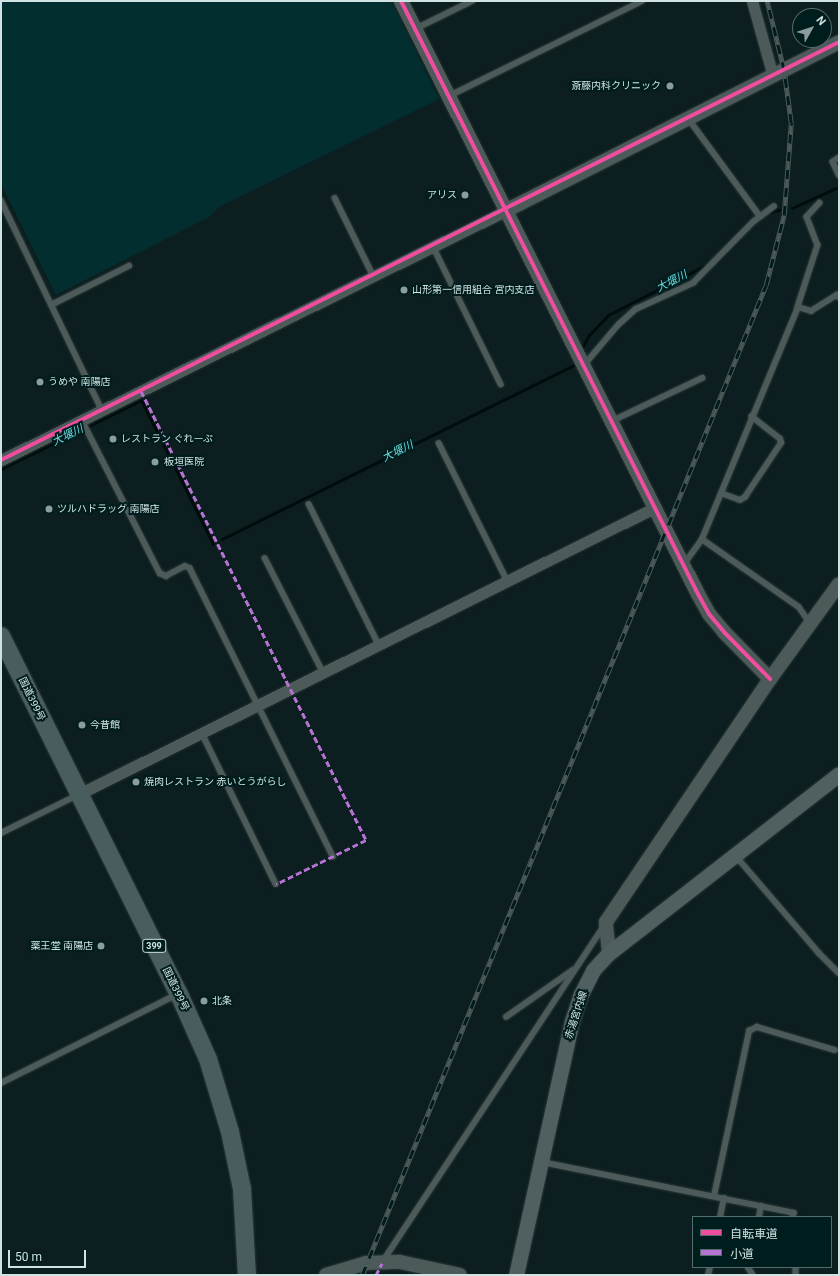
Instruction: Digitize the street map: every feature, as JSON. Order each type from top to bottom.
[{"type":"highway","name":"国道399号","points":[[1,636],[179,994],[208,1059],[230,1132],[242,1189],[247,1275]]},
{"type":"main road","name":"赤湯宮内線","points":[[516,1275],[572,1020],[580,996],[593,970],[608,953],[736,856],[839,774]]},
{"type":"street","points":[[401,1],[507,210],[654,508],[709,614],[770,679]]},
{"type":"street","points":[[752,1],[773,76]]},
{"type":"street","points":[[1,460],[507,210],[839,42]]},
{"type":"street","points":[[79,794],[654,508]]},
{"type":"street","points":[[608,953],[606,922],[770,679],[839,584]]},
{"type":"street","points":[[326,1275],[366,1263],[400,1262],[460,1275]]},
{"type":"lane","points":[[415,29],[472,1]]},
{"type":"lane","points":[[448,96],[642,1]]},
{"type":"lane","points":[[688,118],[760,216]]},
{"type":"lane","points":[[839,158],[833,162],[839,175]]},
{"type":"lane","points":[[335,198],[373,275]]},
{"type":"lane","points":[[1,200],[53,304],[102,410]]},
{"type":"lane","points":[[683,565],[702,539],[798,307],[818,245],[807,217],[820,203]]},
{"type":"lane","points":[[583,366],[618,325],[636,309],[693,283],[760,216],[774,206]]},
{"type":"lane","points":[[433,246],[501,384]]},
{"type":"lane","points":[[53,304],[129,266]]},
{"type":"lane","points":[[798,307],[811,311],[837,295],[839,297]]},
{"type":"lane","points":[[611,422],[702,378]]},
{"type":"lane","points":[[721,493],[740,500],[745,497],[781,443],[780,439],[752,417]]},
{"type":"lane","points":[[82,420],[160,573],[166,576],[185,566],[190,568],[332,856]]},
{"type":"lane","points":[[439,444],[507,580]]},
{"type":"lane","points":[[309,504],[379,645]]},
{"type":"lane","points":[[702,539],[799,607],[810,624]]},
{"type":"lane","points":[[265,558],[323,672]]},
{"type":"lane","points":[[202,732],[276,884]]},
{"type":"lane","points":[[1,834],[79,794]]},
{"type":"lane","points":[[736,856],[819,953],[839,973]]},
{"type":"lane","points":[[382,1263],[606,922]]},
{"type":"lane","points":[[506,1017],[576,968]]},
{"type":"lane","points":[[1,1083],[179,994]]},
{"type":"lane","points":[[714,1196],[749,1031],[757,1027],[835,1050]]},
{"type":"lane","points":[[540,1161],[794,1213],[793,1216]]},
{"type":"lane","points":[[720,1216],[724,1198]]},
{"type":"lane","points":[[759,1216],[761,1206]]},
{"type":"shaded area","points":[[1,1],[391,1],[439,99],[219,207],[209,217],[56,295],[1,184]]},
{"type":"waterway","name":"大堰川","points":[[792,208],[836,188]]},
{"type":"waterway","name":"大堰川","points":[[769,212],[779,210]]},
{"type":"waterway","name":"大堰川","points":[[583,346],[589,335],[608,315],[708,264]]},
{"type":"waterway","name":"大堰川","points":[[222,539],[574,365]]},
{"type":"waterway","name":"大堰川","points":[[1,469],[141,400],[213,544]]},
{"type":"railway","points":[[362,1275],[766,285],[784,215],[791,123],[784,71],[767,1]]},
{"type":"marked path","points":[[141,391],[366,840],[276,884]]},
{"type":"marked path","points":[[376,1275],[382,1263]]},
{"type":"cycle path","points":[[401,1],[698,594],[709,614],[724,632],[770,679]]},
{"type":"cycle path","points":[[1,460],[839,42]]},
{"type":"place","name":"斎藤内科クリニック","points":[[670,86]]},
{"type":"place","name":"アリス","points":[[465,195]]},
{"type":"place","name":"山形第一信用組合 宮内支店","points":[[404,290]]},
{"type":"place","name":"うめや 南陽店","points":[[40,382]]},
{"type":"place","name":"レストラン ぐれーぷ","points":[[113,439]]},
{"type":"place","name":"板垣医院","points":[[155,462]]},
{"type":"place","name":"ツルハドラッグ 南陽店","points":[[49,509]]},
{"type":"place","name":"今昔館","points":[[82,725]]},
{"type":"place","name":"焼肉レストラン 赤いとうがらし","points":[[136,782]]},
{"type":"place","name":"薬王堂 南陽店","points":[[101,946]]},
{"type":"place","name":"北条","points":[[204,1001]]}]
